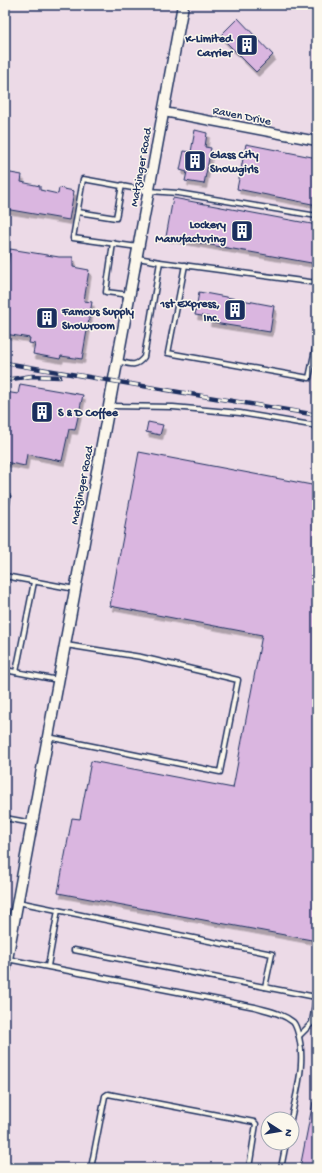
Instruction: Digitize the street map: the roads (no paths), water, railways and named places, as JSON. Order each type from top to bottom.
[{"type":"street","name":"Matzinger Road","points":[[5,970],[10,917],[18,902],[183,5]]},
{"type":"street","name":"Raven Drive","points":[[164,112],[317,141]]},
{"type":"lane","points":[[139,247],[73,238],[83,179],[317,216]]},
{"type":"lane","points":[[78,212],[116,218],[122,185]]},
{"type":"lane","points":[[113,243],[106,292],[130,295]]},
{"type":"lane","points":[[137,258],[317,283]]},
{"type":"lane","points":[[118,361],[135,365],[140,363],[144,357],[160,262]]},
{"type":"lane","points":[[185,265],[168,353],[309,378],[317,340]]},
{"type":"lane","points":[[109,406],[173,407],[240,413],[317,426]]},
{"type":"lane","points":[[5,497],[8,497],[5,514]]},
{"type":"lane","points":[[5,576],[75,589]]},
{"type":"lane","points":[[16,672],[34,582]]},
{"type":"lane","points":[[48,737],[220,772],[238,680],[141,658],[65,645]]},
{"type":"lane","points":[[5,670],[58,680]]},
{"type":"lane","points":[[5,818],[32,823]]},
{"type":"lane","points":[[18,902],[272,954],[265,987]]},
{"type":"lane","points":[[48,966],[58,910]]},
{"type":"lane","points":[[74,950],[316,997],[312,1023],[299,1036]]},
{"type":"lane","points":[[7,960],[48,966],[255,1007],[280,1014],[294,1023],[299,1036],[302,1054],[300,1075],[293,1111]]},
{"type":"lane","points":[[91,1168],[105,1096],[108,1094],[254,1122],[256,1124],[249,1168]]},
{"type":"lane","points":[[281,1168],[284,1151]]},
{"type":"railway","points":[[5,363],[317,415]]},
{"type":"railway","points":[[5,380],[32,376],[60,377]]},
{"type":"place","name":"K-Limited Carrier","points":[[247,45]]},
{"type":"place","name":"Glass City Showgirls","points":[[195,161]]},
{"type":"place","name":"Lockery Manufacturing","points":[[242,231]]},
{"type":"place","name":"1st Express, Inc.","points":[[235,310]]},
{"type":"place","name":"Famous Supply Showroom","points":[[47,318]]},
{"type":"place","name":"S & D Coffee","points":[[42,412]]}]
